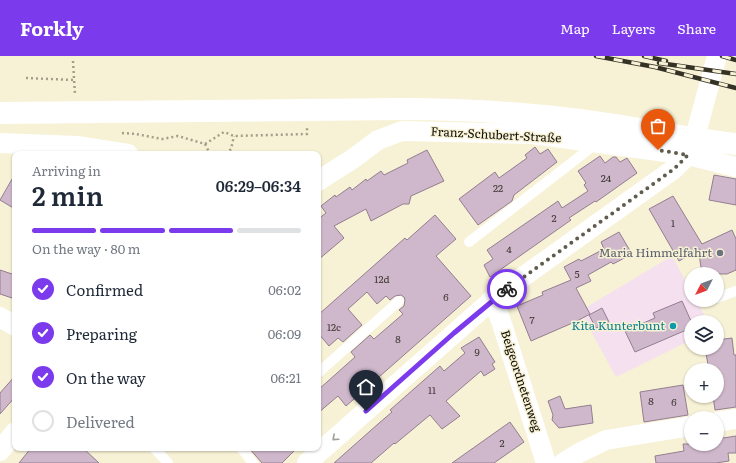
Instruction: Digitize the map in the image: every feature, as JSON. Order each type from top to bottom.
[{"type":"main road","points":[[0,113],[402,109],[461,110],[572,119],[736,144]]},
{"type":"street","points":[[308,463],[490,301],[674,169],[690,151],[717,56]]},
{"type":"street","name":"Franz-Schubert-Straße","points":[[321,179],[354,158],[378,140],[402,131],[532,134],[690,151],[736,166]]},
{"type":"street","points":[[1,143],[77,146],[109,151]]},
{"type":"street","name":"Beigeordnetenweg","points":[[490,301],[498,313],[503,327],[546,463]]},
{"type":"street","points":[[0,317],[12,324]]},
{"type":"street","points":[[724,421],[736,419]]},
{"type":"street","points":[[563,463],[579,453],[606,440],[684,427]]},
{"type":"street","points":[[0,451],[12,436]]},
{"type":"lane","points":[[469,242],[598,142]]},
{"type":"lane","points":[[724,295],[736,291]]},
{"type":"lane","points":[[321,370],[399,301]]},
{"type":"lane","points":[[157,451],[168,463]]},
{"type":"lane","points":[[243,451],[253,463]]},
{"type":"path","points":[[72,61],[76,97]]},
{"type":"path","points":[[26,78],[74,80]]},
{"type":"path","points":[[205,144],[224,132],[234,136],[307,134]]},
{"type":"path","points":[[121,133],[162,139],[178,136],[205,144],[208,151]]},
{"type":"path","points":[[229,151],[231,149],[234,136]]},
{"type":"shaded area","points":[[672,256],[684,278],[684,307],[700,307],[704,315],[684,315],[684,343],[616,377],[580,311]]},
{"type":"building","points":[[535,147],[540,154],[548,149],[557,162],[514,195],[512,201],[478,225],[459,199],[495,172],[499,178],[527,158],[525,155]]},
{"type":"building","points":[[427,150],[444,181],[411,196],[409,204],[403,204],[371,221],[366,209],[334,226],[344,238],[321,257],[321,217],[326,213],[321,206],[335,195],[336,197],[350,187],[352,190],[366,179],[367,181],[381,171],[384,175],[408,163],[407,160]]},
{"type":"building","points":[[600,156],[605,163],[613,157],[616,157],[620,162],[627,158],[637,173],[596,202],[595,201],[569,218],[571,220],[490,277],[484,265],[493,259],[487,250],[558,201],[562,208],[588,191],[584,185],[586,183],[578,171]]},
{"type":"building","points":[[714,175],[736,179],[736,205],[709,200]]},
{"type":"building","points":[[12,179],[12,207],[0,200]]},
{"type":"building","points":[[673,196],[702,244],[732,230],[736,239],[736,270],[724,274],[724,267],[701,267],[699,254],[700,249],[679,261],[649,209]]},
{"type":"building","points":[[435,215],[456,239],[436,256],[471,296],[346,406],[338,396],[321,410],[321,387],[355,357],[351,352],[370,335],[374,339],[403,314],[399,310],[404,306],[405,300],[401,295],[395,296],[390,300],[386,296],[377,304],[367,292],[348,309],[362,325],[343,342],[338,338],[329,346],[321,337],[321,312],[405,238],[407,240]]},
{"type":"building","points":[[619,232],[632,254],[613,264],[611,262],[588,275],[591,281],[576,288],[590,314],[531,341],[517,306],[543,295],[542,292],[571,280],[564,267],[579,259],[581,261],[604,249],[601,242]]},
{"type":"building","points":[[0,270],[12,274],[12,298],[0,294]]},
{"type":"building","name":"Kita Kunterbunt","points":[[682,301],[688,315],[684,315],[684,331],[635,352],[625,331],[655,318],[653,313]]},
{"type":"building","points":[[602,308],[609,322],[596,328],[589,315]]},
{"type":"building","points":[[479,337],[495,362],[492,364],[495,369],[484,376],[481,371],[446,401],[460,416],[442,429],[430,415],[371,463],[334,463],[392,412],[390,410],[440,366],[444,371],[465,353],[461,348]]},
{"type":"building","points":[[732,338],[734,355],[736,355],[736,407],[715,410],[714,403],[724,403],[724,363],[708,363],[706,355],[724,355],[724,339]]},
{"type":"building","points":[[12,379],[12,400],[0,414],[0,393]]},
{"type":"building","points":[[683,385],[684,403],[686,403],[687,411],[684,411],[684,416],[644,422],[640,392]]},
{"type":"building","points":[[560,396],[565,409],[591,405],[593,423],[559,428],[552,420],[553,415],[548,401]]},
{"type":"building","points":[[510,422],[524,442],[494,463],[452,463]]},
{"type":"building","points":[[736,436],[736,453],[728,453],[729,461],[716,463],[656,463],[655,456],[684,451],[724,451],[724,438]]},
{"type":"building","points":[[29,451],[86,451],[99,463],[19,463]]},
{"type":"building","points":[[252,451],[294,451],[282,463],[262,463]]},
{"type":"railway","points":[[596,56],[655,67],[736,88]]},
{"type":"railway","points":[[644,56],[666,61]]},
{"type":"railway","points":[[722,56],[736,60]]},
{"type":"railway","points":[[659,63],[736,74]]},
{"type":"way so far","points":[[507,289],[674,169],[688,155],[658,150]]},
{"type":"place","name":"Maria Himmelfahrt","points":[[720,253]]},
{"type":"place","name":"Kita Kunterbunt","points":[[673,326]]},
{"type":"route","points":[[366,411],[490,301],[507,289]]}]
